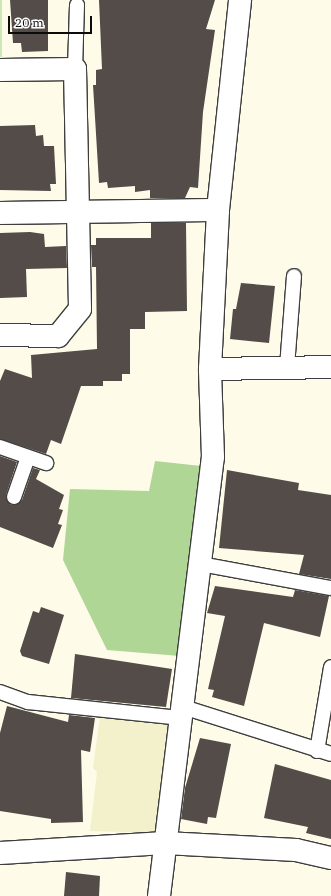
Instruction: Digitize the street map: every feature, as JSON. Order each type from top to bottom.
[{"type":"street","points":[[159,896],[180,712],[213,457],[210,368],[218,210],[240,0]]},
{"type":"street","points":[[0,70],[75,69],[80,309],[58,336],[0,335]]},
{"type":"street","points":[[0,212],[218,210]]},
{"type":"street","points":[[210,368],[331,367]]},
{"type":"street","points":[[0,853],[165,843],[296,850],[331,858]]},
{"type":"lane","points":[[75,69],[77,5]]},
{"type":"lane","points":[[287,367],[294,276]]},
{"type":"lane","points":[[0,446],[46,463]]},
{"type":"lane","points":[[14,497],[28,456]]},
{"type":"lane","points":[[200,564],[331,588]]},
{"type":"lane","points":[[317,751],[331,667]]},
{"type":"lane","points":[[0,692],[28,702],[180,712],[331,754]]},
{"type":"green space","points":[[0,0],[2,0],[2,57],[0,57]]},
{"type":"green space","points":[[155,461],[201,466],[180,656],[107,650],[63,560],[70,489],[149,491]]},
{"type":"green space","points":[[100,716],[175,722],[160,826],[155,833],[90,831],[97,772],[93,768]]},
{"type":"building","points":[[10,0],[48,0],[48,51],[22,52],[21,43],[13,43]]},
{"type":"building","points":[[99,0],[215,0],[206,29],[215,30],[203,112],[198,188],[190,187],[185,198],[150,198],[150,190],[135,192],[135,186],[108,188],[107,182],[99,183],[93,85],[96,85],[96,70],[102,69]]},
{"type":"building","points":[[35,125],[36,136],[43,135],[44,146],[54,146],[56,184],[50,184],[51,191],[0,190],[0,126]]},
{"type":"building","points":[[151,223],[186,223],[187,311],[145,312],[145,329],[130,329],[130,374],[122,374],[122,381],[103,381],[103,386],[81,386],[61,444],[51,440],[46,454],[0,439],[0,381],[5,369],[32,378],[31,355],[97,349],[96,267],[92,267],[91,245],[96,245],[96,238],[151,238]]},
{"type":"building","points":[[30,232],[44,234],[45,247],[66,246],[67,268],[26,269],[27,297],[0,298],[0,233]]},
{"type":"building","points":[[241,283],[275,286],[269,343],[230,339],[233,309],[236,309]]},
{"type":"building","points":[[0,456],[17,462],[6,495],[11,505],[22,500],[33,468],[40,470],[36,479],[64,495],[59,509],[63,510],[58,524],[62,525],[53,548],[0,527]]},
{"type":"building","points":[[227,470],[299,483],[298,490],[331,495],[331,579],[299,574],[304,555],[219,548]]},
{"type":"building","points":[[215,586],[293,597],[295,590],[329,596],[320,637],[264,623],[244,706],[212,697],[214,690],[208,689],[225,616],[207,613]]},
{"type":"building","points":[[41,607],[64,615],[49,664],[22,656],[20,651],[33,611],[39,613]]},
{"type":"building","points":[[75,654],[172,669],[166,707],[71,698]]},
{"type":"building","points":[[7,706],[68,722],[69,715],[95,718],[90,752],[81,750],[83,822],[51,823],[51,819],[0,811],[0,733]]},
{"type":"building","points":[[200,738],[231,744],[216,818],[208,817],[207,824],[181,819],[185,788]]},
{"type":"building","points":[[275,764],[331,780],[331,839],[306,833],[308,827],[264,818]]},
{"type":"building","points":[[66,872],[100,876],[99,896],[64,896]]}]
